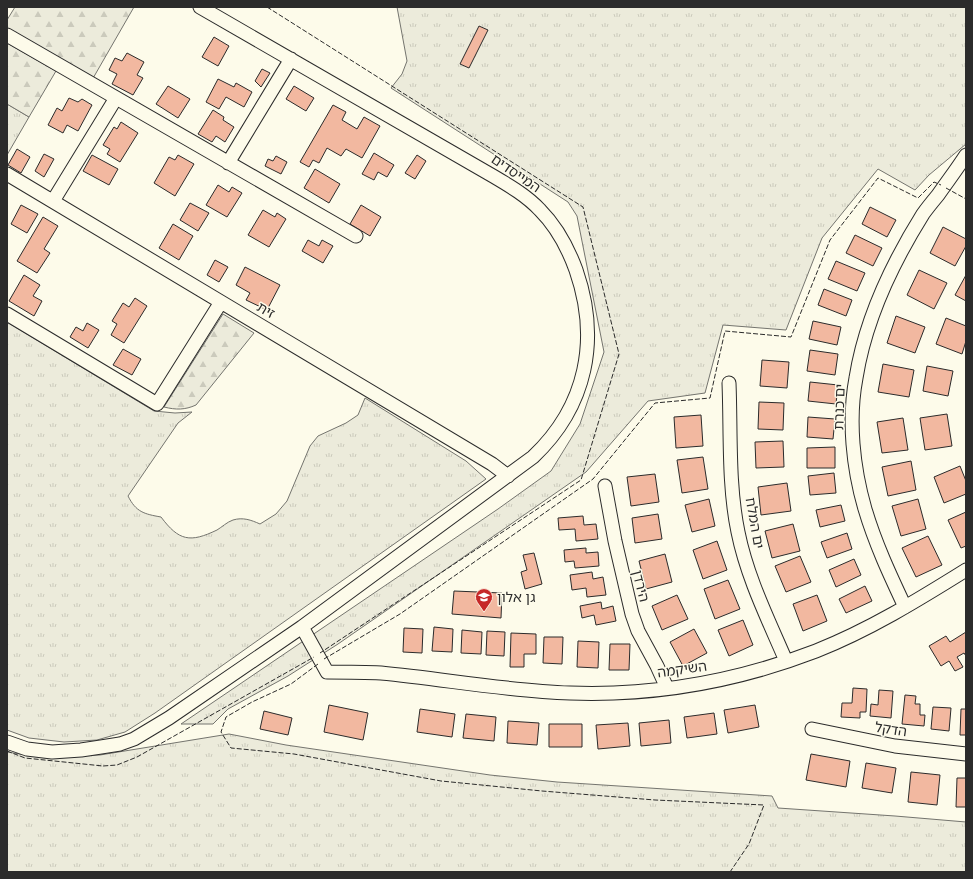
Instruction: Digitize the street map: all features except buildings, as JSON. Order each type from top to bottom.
[{"type":"street","name":"המייסדים","points":[[7,742],[27,749],[52,752],[81,750],[120,744],[134,739],[169,718],[302,627],[534,457],[546,445],[568,412],[578,393],[585,366],[588,341],[588,320],[578,277],[569,250],[556,229],[541,210],[518,191],[200,7]]},
{"type":"street","points":[[7,35],[356,236]]},
{"type":"street","points":[[228,162],[291,59]]},
{"type":"street","points":[[53,201],[116,98]]},
{"type":"street","name":"ים כנרת","points":[[905,607],[873,535],[857,475],[852,411],[855,379],[862,346],[872,317],[904,247],[924,213],[966,155]]},
{"type":"street","name":"זית","points":[[7,174],[492,464],[508,476]]},
{"type":"street","points":[[7,314],[157,404],[221,302]]},
{"type":"street","name":"ים המלח","points":[[729,383],[732,481],[738,532],[747,567],[786,660]]},
{"type":"street","name":"הירדן","points":[[605,486],[615,541],[632,614],[638,631],[667,688]]},
{"type":"street","name":"השיקמה","points":[[302,627],[327,672],[379,673],[524,690],[570,693],[621,693],[702,683],[740,675],[815,651],[905,607],[966,570]]},
{"type":"street","name":"הדקל","points":[[812,729],[895,746],[966,754]]},
{"type":"green space","points":[[15,7],[134,7],[92,80],[7,30],[7,20]]},
{"type":"green space","points":[[397,7],[966,7],[966,144],[929,175],[915,190],[878,169],[822,238],[786,330],[723,325],[705,393],[648,401],[586,472],[338,644],[288,676],[228,709],[213,724],[181,724],[498,509],[551,471],[580,424],[604,352],[577,216],[568,202],[391,88],[402,74],[407,61]]},
{"type":"green space","points":[[7,43],[56,71],[29,117],[7,104]]},
{"type":"green space","points":[[7,104],[29,117],[7,155]]},
{"type":"green space","points":[[223,314],[254,333],[196,405],[180,409],[164,407]]},
{"type":"green space","points":[[7,322],[154,411],[175,413],[192,412],[178,423],[128,496],[137,509],[150,515],[161,517],[174,531],[186,537],[192,538],[208,534],[237,519],[247,519],[260,524],[276,514],[287,501],[310,446],[318,436],[346,423],[358,415],[365,398],[466,461],[486,479],[155,713],[125,732],[97,740],[64,742],[29,738],[7,730]]},
{"type":"green space","points":[[229,734],[286,745],[490,775],[557,782],[772,796],[778,808],[966,822],[966,872],[7,872],[7,752],[40,757],[100,755]]},
{"type":"fence","points":[[267,7],[583,207],[619,354],[581,480],[320,653]]},
{"type":"fence","points":[[324,659],[400,614],[593,479],[655,403],[710,398],[725,331],[791,337],[830,240],[878,178],[918,198],[934,182],[941,185]]},
{"type":"fence","points":[[946,188],[966,199]]},
{"type":"fence","points":[[7,751],[25,758],[103,766],[117,765],[137,757],[314,657]]},
{"type":"fence","points":[[318,664],[291,684],[252,702],[226,717],[221,732],[231,748],[294,754],[441,781],[655,800],[764,805],[749,844],[730,872]]},
{"type":"place","name":"גן אלון","points":[[484,612]]}]
